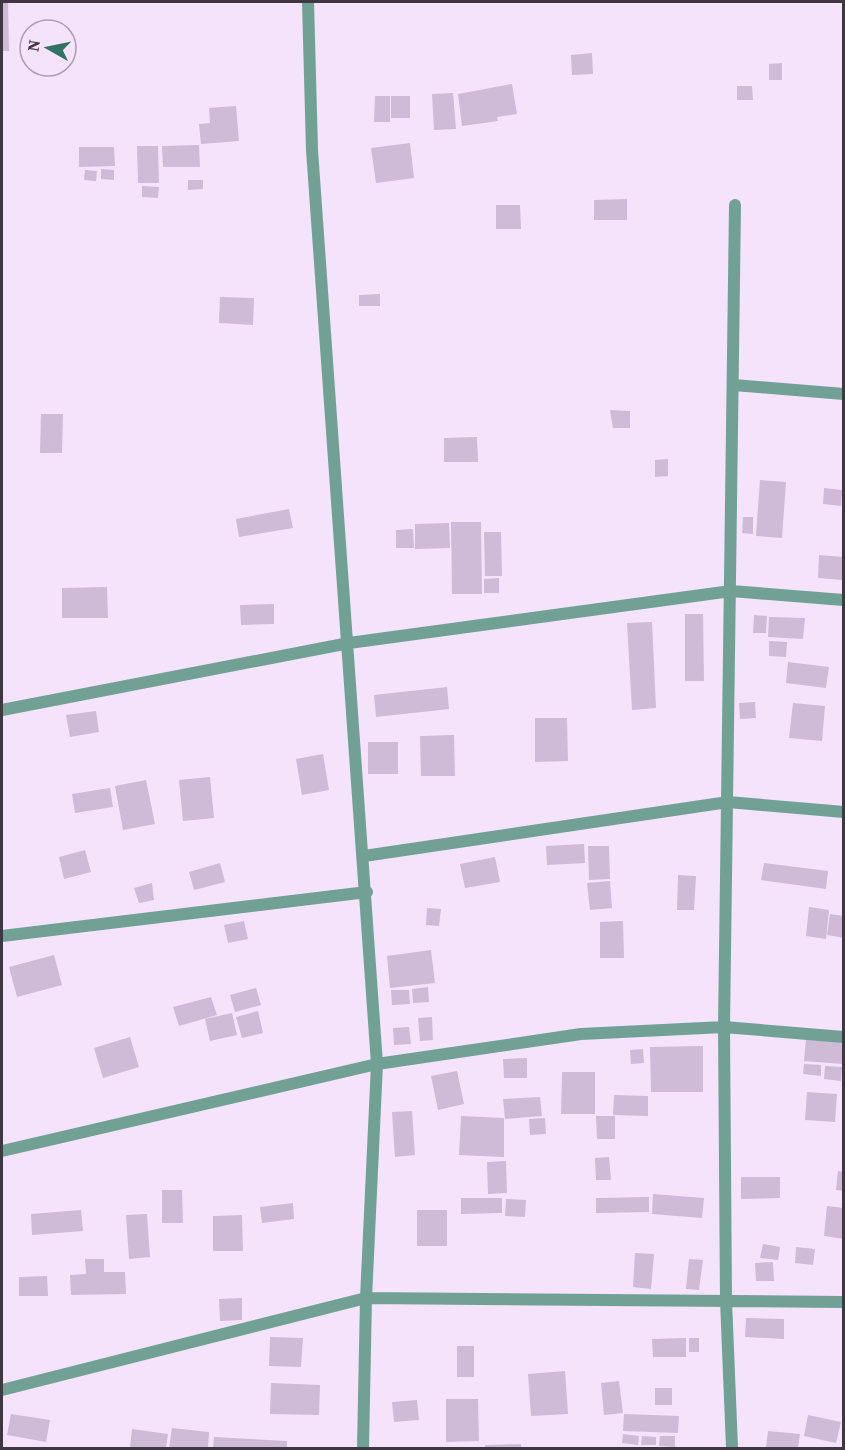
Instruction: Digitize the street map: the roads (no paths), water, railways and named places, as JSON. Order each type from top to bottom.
[{"type":"street","points":[[308,2],[312,150],[367,892],[377,1064],[366,1298],[363,1449]]},
{"type":"street","points":[[732,1449],[732,1393],[726,1300],[724,1027],[735,205]]},
{"type":"street","points":[[734,385],[843,394]]},
{"type":"street","points":[[2,710],[349,643],[731,591],[843,600]]},
{"type":"street","points":[[364,856],[728,802],[843,812]]},
{"type":"street","points":[[2,936],[367,892]]},
{"type":"street","points":[[2,1151],[377,1064],[581,1034],[724,1027],[843,1037]]},
{"type":"street","points":[[2,1390],[366,1298],[843,1302]]}]
